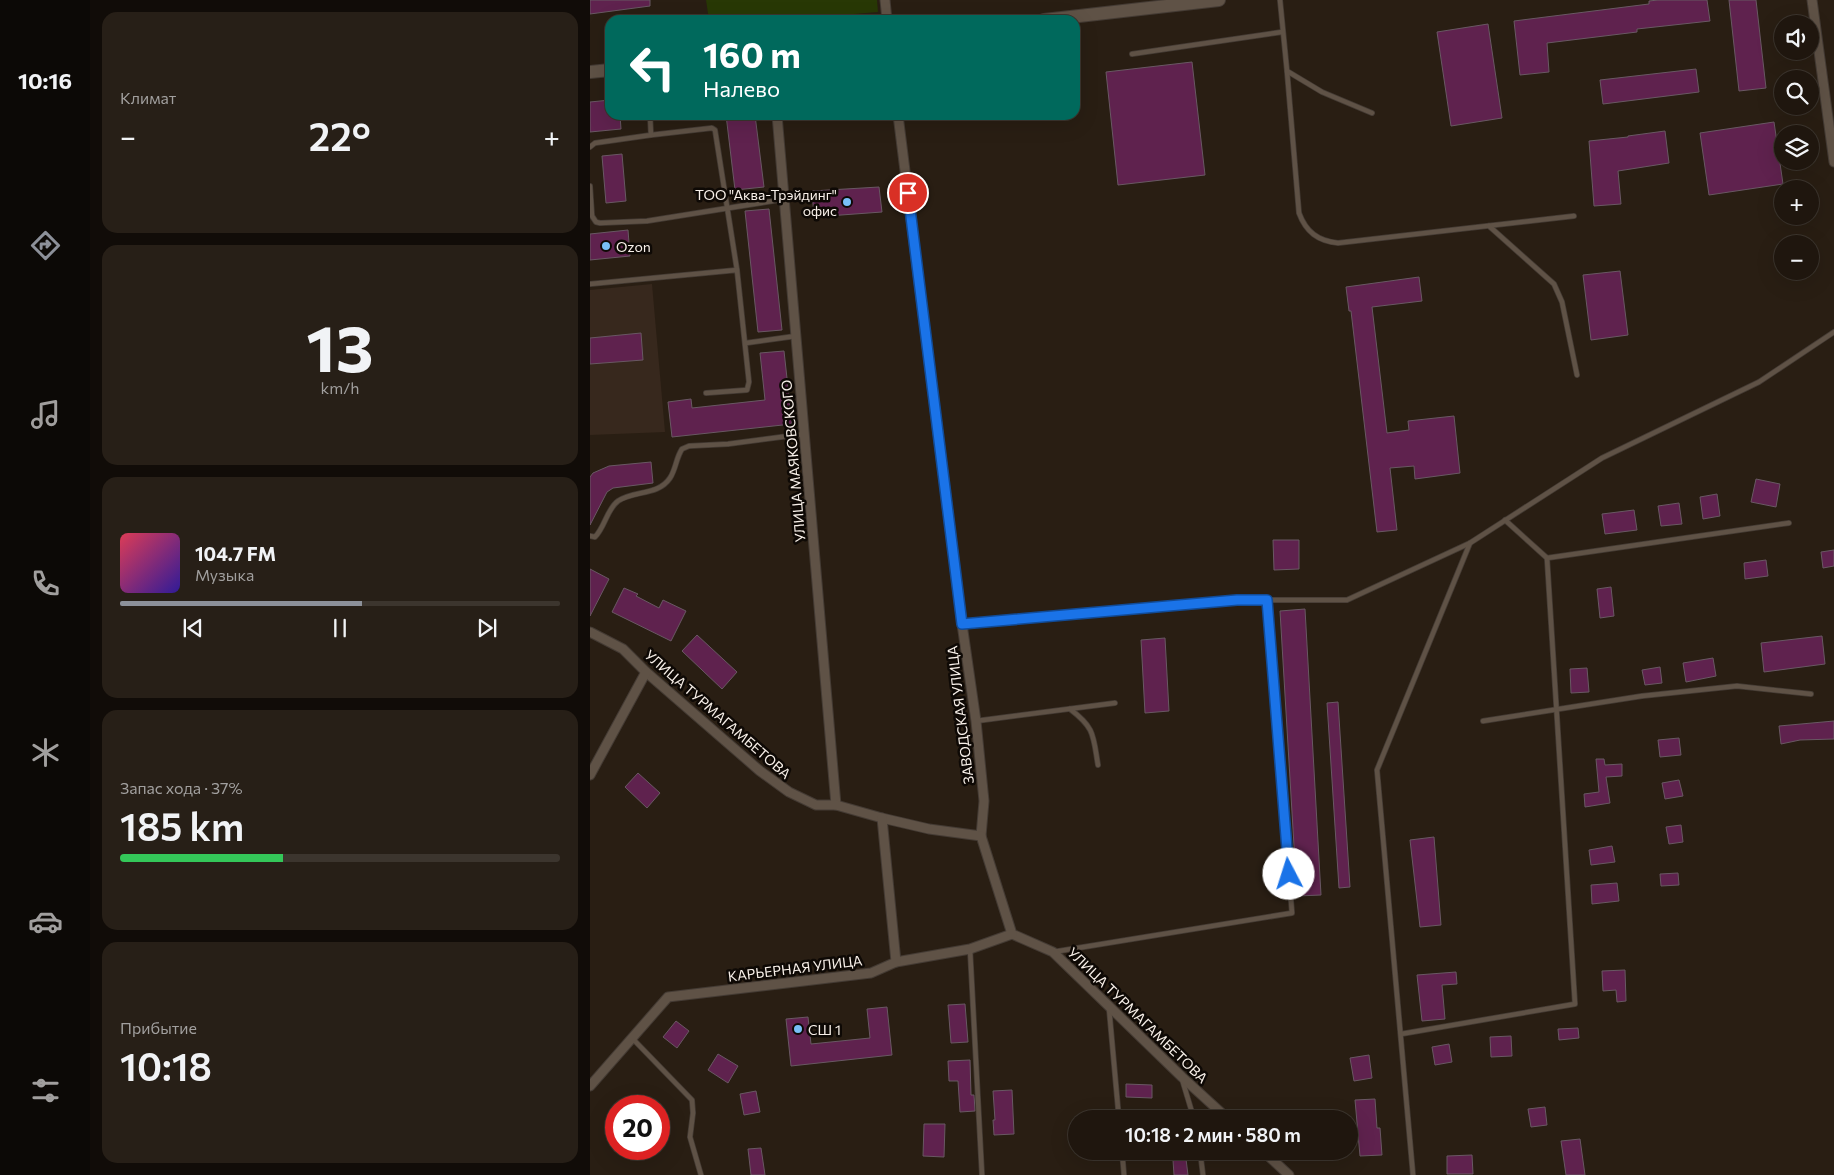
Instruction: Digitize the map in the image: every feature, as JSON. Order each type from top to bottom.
[{"type":"main road","points":[[1080,16],[1219,0]]},
{"type":"main road","points":[[590,72],[605,70]]},
{"type":"street","points":[[884,0],[886,15]]},
{"type":"street","points":[[1812,0],[1834,162]]},
{"type":"street","name":"УЛИЦА МАЯКОВСКОГО","points":[[777,120],[836,805]]},
{"type":"street","name":"ЗАВОДСКАЯ УЛИЦА","points":[[899,120],[962,624],[976,721],[984,801],[981,836]]},
{"type":"street","name":"УЛИЦА ТУРМАГАМБЕТОВА","points":[[590,632],[623,649],[646,672],[760,771],[789,792],[816,805],[836,805],[929,829],[981,836]]},
{"type":"street","points":[[590,775],[646,672]]},
{"type":"street","points":[[882,818],[896,962]]},
{"type":"street","points":[[981,836],[1012,934]]},
{"type":"street","name":"УЛИЦА ТУРМАГАМБЕТОВА","points":[[1012,934],[1054,952],[1218,1110]]},
{"type":"street","name":"КАРЬЕРНАЯ УЛИЦА","points":[[590,1086],[594,1075],[632,1038],[668,997],[870,973],[896,962],[970,949],[1012,934]]},
{"type":"street","points":[[1273,1160],[1290,1175]]},
{"type":"lane","points":[[1280,0],[1299,213],[1307,229],[1312,234],[1320,239],[1338,244],[1574,216]]},
{"type":"lane","points":[[1132,54],[1282,32]]},
{"type":"lane","points":[[1287,71],[1322,92],[1372,113]]},
{"type":"lane","points":[[650,120],[651,135]]},
{"type":"lane","points":[[590,147],[595,143],[651,135],[712,128],[715,130],[737,270],[749,382],[747,390],[706,394]]},
{"type":"lane","points":[[590,186],[592,216],[596,222],[600,223],[647,221],[785,199]]},
{"type":"lane","points":[[1488,226],[1554,284],[1562,302],[1577,374]]},
{"type":"lane","points":[[590,284],[737,270]]},
{"type":"lane","points":[[962,624],[1237,600],[1347,600],[1470,543],[1602,458],[1760,382],[1834,332]]},
{"type":"lane","points":[[746,343],[796,336]]},
{"type":"lane","points":[[590,536],[595,537],[602,529],[609,514],[619,500],[662,486],[670,479],[682,449],[690,446],[728,444],[805,434]]},
{"type":"lane","points":[[1401,1034],[1576,1004],[1547,558],[1505,520]]},
{"type":"lane","points":[[1547,558],[1789,523]]},
{"type":"lane","points":[[1413,1175],[1377,770],[1470,543]]},
{"type":"lane","points":[[1054,952],[1292,913],[1267,600]]},
{"type":"lane","points":[[1483,721],[1642,696],[1737,686],[1811,694]]},
{"type":"lane","points":[[976,721],[1115,703]]},
{"type":"lane","points":[[1070,709],[1089,725],[1093,734],[1098,764]]},
{"type":"lane","points":[[970,949],[982,1175]]},
{"type":"lane","points":[[1109,1004],[1118,1110]]},
{"type":"lane","points":[[632,1038],[692,1100],[693,1113],[690,1137],[701,1175]]},
{"type":"lane","points":[[1182,1077],[1191,1110]]},
{"type":"lane","points":[[1123,1160],[1124,1175]]},
{"type":"lane","points":[[1201,1160],[1203,1175]]},
{"type":"shaded area","points":[[652,284],[665,432],[590,435],[590,290]]},
{"type":"green space","points":[[706,0],[877,0],[878,12],[842,15],[708,15]]},
{"type":"building","points":[[590,0],[650,0],[650,6],[590,14]]},
{"type":"building","points":[[1707,0],[1710,21],[1637,29],[1637,32],[1547,43],[1549,72],[1520,75],[1514,21],[1649,4],[1649,1]]},
{"type":"building","points":[[1729,0],[1756,0],[1766,88],[1739,91]]},
{"type":"building","points":[[1488,24],[1502,118],[1451,126],[1437,32]]},
{"type":"building","points":[[1192,62],[1205,175],[1118,185],[1106,72]]},
{"type":"building","points":[[1696,69],[1699,92],[1603,104],[1600,80]]},
{"type":"building","points":[[605,100],[605,120],[620,120],[621,129],[590,132],[590,102]]},
{"type":"building","points":[[727,120],[756,120],[764,187],[735,190]]},
{"type":"building","points":[[1774,122],[1774,170],[1781,170],[1782,180],[1774,180],[1774,185],[1709,195],[1700,133]]},
{"type":"building","points":[[1665,131],[1669,163],[1618,171],[1621,204],[1594,206],[1589,141]]},
{"type":"building","points":[[622,154],[626,201],[606,203],[602,156]]},
{"type":"building","name":"ТОО \"Аква-Трэйдинг\" офис","points":[[879,187],[882,212],[814,217],[812,191]]},
{"type":"building","points":[[769,209],[782,330],[758,332],[745,211]]},
{"type":"building","points":[[628,230],[630,256],[590,260],[590,234]]},
{"type":"building","points":[[1620,271],[1628,335],[1591,340],[1583,275]]},
{"type":"building","points":[[1419,277],[1422,301],[1372,307],[1387,433],[1409,430],[1408,421],[1454,416],[1460,473],[1415,479],[1414,466],[1390,468],[1397,530],[1377,532],[1351,311],[1349,311],[1346,287]]},
{"type":"building","points":[[641,333],[643,360],[590,364],[590,338]]},
{"type":"building","points":[[784,351],[792,424],[672,437],[668,402],[691,399],[692,408],[765,400],[760,353]]},
{"type":"building","points":[[651,462],[653,483],[613,488],[607,492],[590,525],[590,477],[593,473],[609,466]]},
{"type":"building","points":[[1756,479],[1780,484],[1776,507],[1751,502]]},
{"type":"building","points":[[1717,494],[1720,516],[1703,519],[1700,497]]},
{"type":"building","points":[[1679,503],[1682,524],[1661,526],[1658,506]]},
{"type":"building","points":[[1634,510],[1637,530],[1605,534],[1602,514]]},
{"type":"building","points":[[1273,540],[1299,540],[1299,569],[1274,570]]},
{"type":"building","points":[[1834,550],[1834,566],[1823,568],[1821,552]]},
{"type":"building","points":[[1766,560],[1768,576],[1745,579],[1744,563]]},
{"type":"building","points":[[590,569],[609,579],[590,616]]},
{"type":"building","points":[[1611,587],[1614,616],[1600,618],[1597,589]]},
{"type":"building","points":[[624,588],[638,594],[636,596],[659,608],[663,600],[686,611],[671,641],[612,612]]},
{"type":"building","points":[[1305,609],[1321,895],[1297,896],[1280,611]]},
{"type":"building","points":[[697,635],[737,672],[722,689],[682,651]]},
{"type":"building","points":[[1822,636],[1825,664],[1764,672],[1761,643]]},
{"type":"building","points":[[1165,638],[1169,711],[1145,713],[1141,640]]},
{"type":"building","points":[[1713,658],[1716,676],[1686,682],[1683,663]]},
{"type":"building","points":[[1660,667],[1662,683],[1645,685],[1642,670]]},
{"type":"building","points":[[1587,668],[1589,692],[1571,693],[1570,669]]},
{"type":"building","points":[[1338,702],[1350,887],[1339,888],[1327,703]]},
{"type":"building","points":[[1834,721],[1834,739],[1800,740],[1781,744],[1779,726]]},
{"type":"building","points":[[1679,738],[1681,755],[1660,757],[1658,740]]},
{"type":"building","points":[[1596,759],[1604,759],[1605,765],[1622,764],[1622,776],[1606,777],[1610,803],[1585,807],[1584,794],[1599,792]]},
{"type":"building","points":[[638,773],[660,793],[647,808],[625,787]]},
{"type":"building","points":[[1679,780],[1683,796],[1665,799],[1662,783]]},
{"type":"building","points":[[1681,825],[1683,842],[1669,844],[1666,827]]},
{"type":"building","points":[[1434,837],[1441,925],[1420,927],[1410,840]]},
{"type":"building","points":[[1612,846],[1615,862],[1591,865],[1589,850]]},
{"type":"building","points":[[1678,873],[1679,885],[1661,886],[1660,874]]},
{"type":"building","points":[[1617,883],[1619,901],[1592,904],[1591,885]]},
{"type":"building","points":[[1625,970],[1626,1001],[1617,1002],[1616,990],[1603,991],[1602,971]]},
{"type":"building","points":[[1456,972],[1457,984],[1442,985],[1445,1019],[1422,1021],[1417,975]]},
{"type":"building","points":[[965,1004],[968,1042],[951,1043],[948,1005]]},
{"type":"building","name":"СШ 1","points":[[887,1007],[892,1055],[791,1066],[786,1019],[808,1017],[811,1044],[870,1038],[867,1009]]},
{"type":"building","points":[[676,1021],[689,1031],[677,1048],[663,1037]]},
{"type":"building","points":[[1578,1028],[1579,1038],[1559,1040],[1558,1029]]},
{"type":"building","points":[[1511,1036],[1512,1056],[1491,1057],[1490,1037]]},
{"type":"building","points":[[1449,1044],[1452,1062],[1435,1065],[1432,1047]]},
{"type":"building","points":[[718,1054],[738,1066],[728,1083],[708,1070]]},
{"type":"building","points":[[1369,1055],[1372,1078],[1354,1081],[1350,1058]]},
{"type":"building","points":[[970,1060],[971,1095],[974,1095],[975,1111],[960,1112],[958,1081],[949,1081],[948,1061]]},
{"type":"building","points":[[1126,1084],[1152,1085],[1152,1098],[1126,1097]]},
{"type":"building","points":[[1012,1090],[1014,1134],[994,1135],[993,1091]]},
{"type":"building","points":[[756,1091],[760,1112],[744,1115],[740,1094]]},
{"type":"building","points":[[1375,1099],[1377,1128],[1380,1128],[1382,1155],[1360,1156],[1358,1110],[1356,1110],[1355,1100]]},
{"type":"building","points":[[1545,1107],[1547,1125],[1531,1127],[1528,1109]]},
{"type":"building","points":[[924,1124],[945,1124],[944,1157],[923,1156]]},
{"type":"building","points":[[1580,1139],[1585,1175],[1566,1175],[1561,1141]]},
{"type":"building","points":[[761,1148],[765,1175],[751,1175],[748,1149]]},
{"type":"building","points":[[1472,1155],[1473,1174],[1447,1174],[1447,1156]]},
{"type":"building","points":[[1173,1160],[1186,1160],[1188,1175],[1174,1175]]},
{"type":"place","name":"ТОО \"Аква-Трэйдинг\" офис","points":[[847,202]]},
{"type":"place","name":"Ozon","points":[[606,246]]},
{"type":"place","name":"СШ 1","points":[[798,1029]]},
{"type":"route","points":[[908,193],[962,624],[1237,600],[1267,600],[1289,874]]}]
